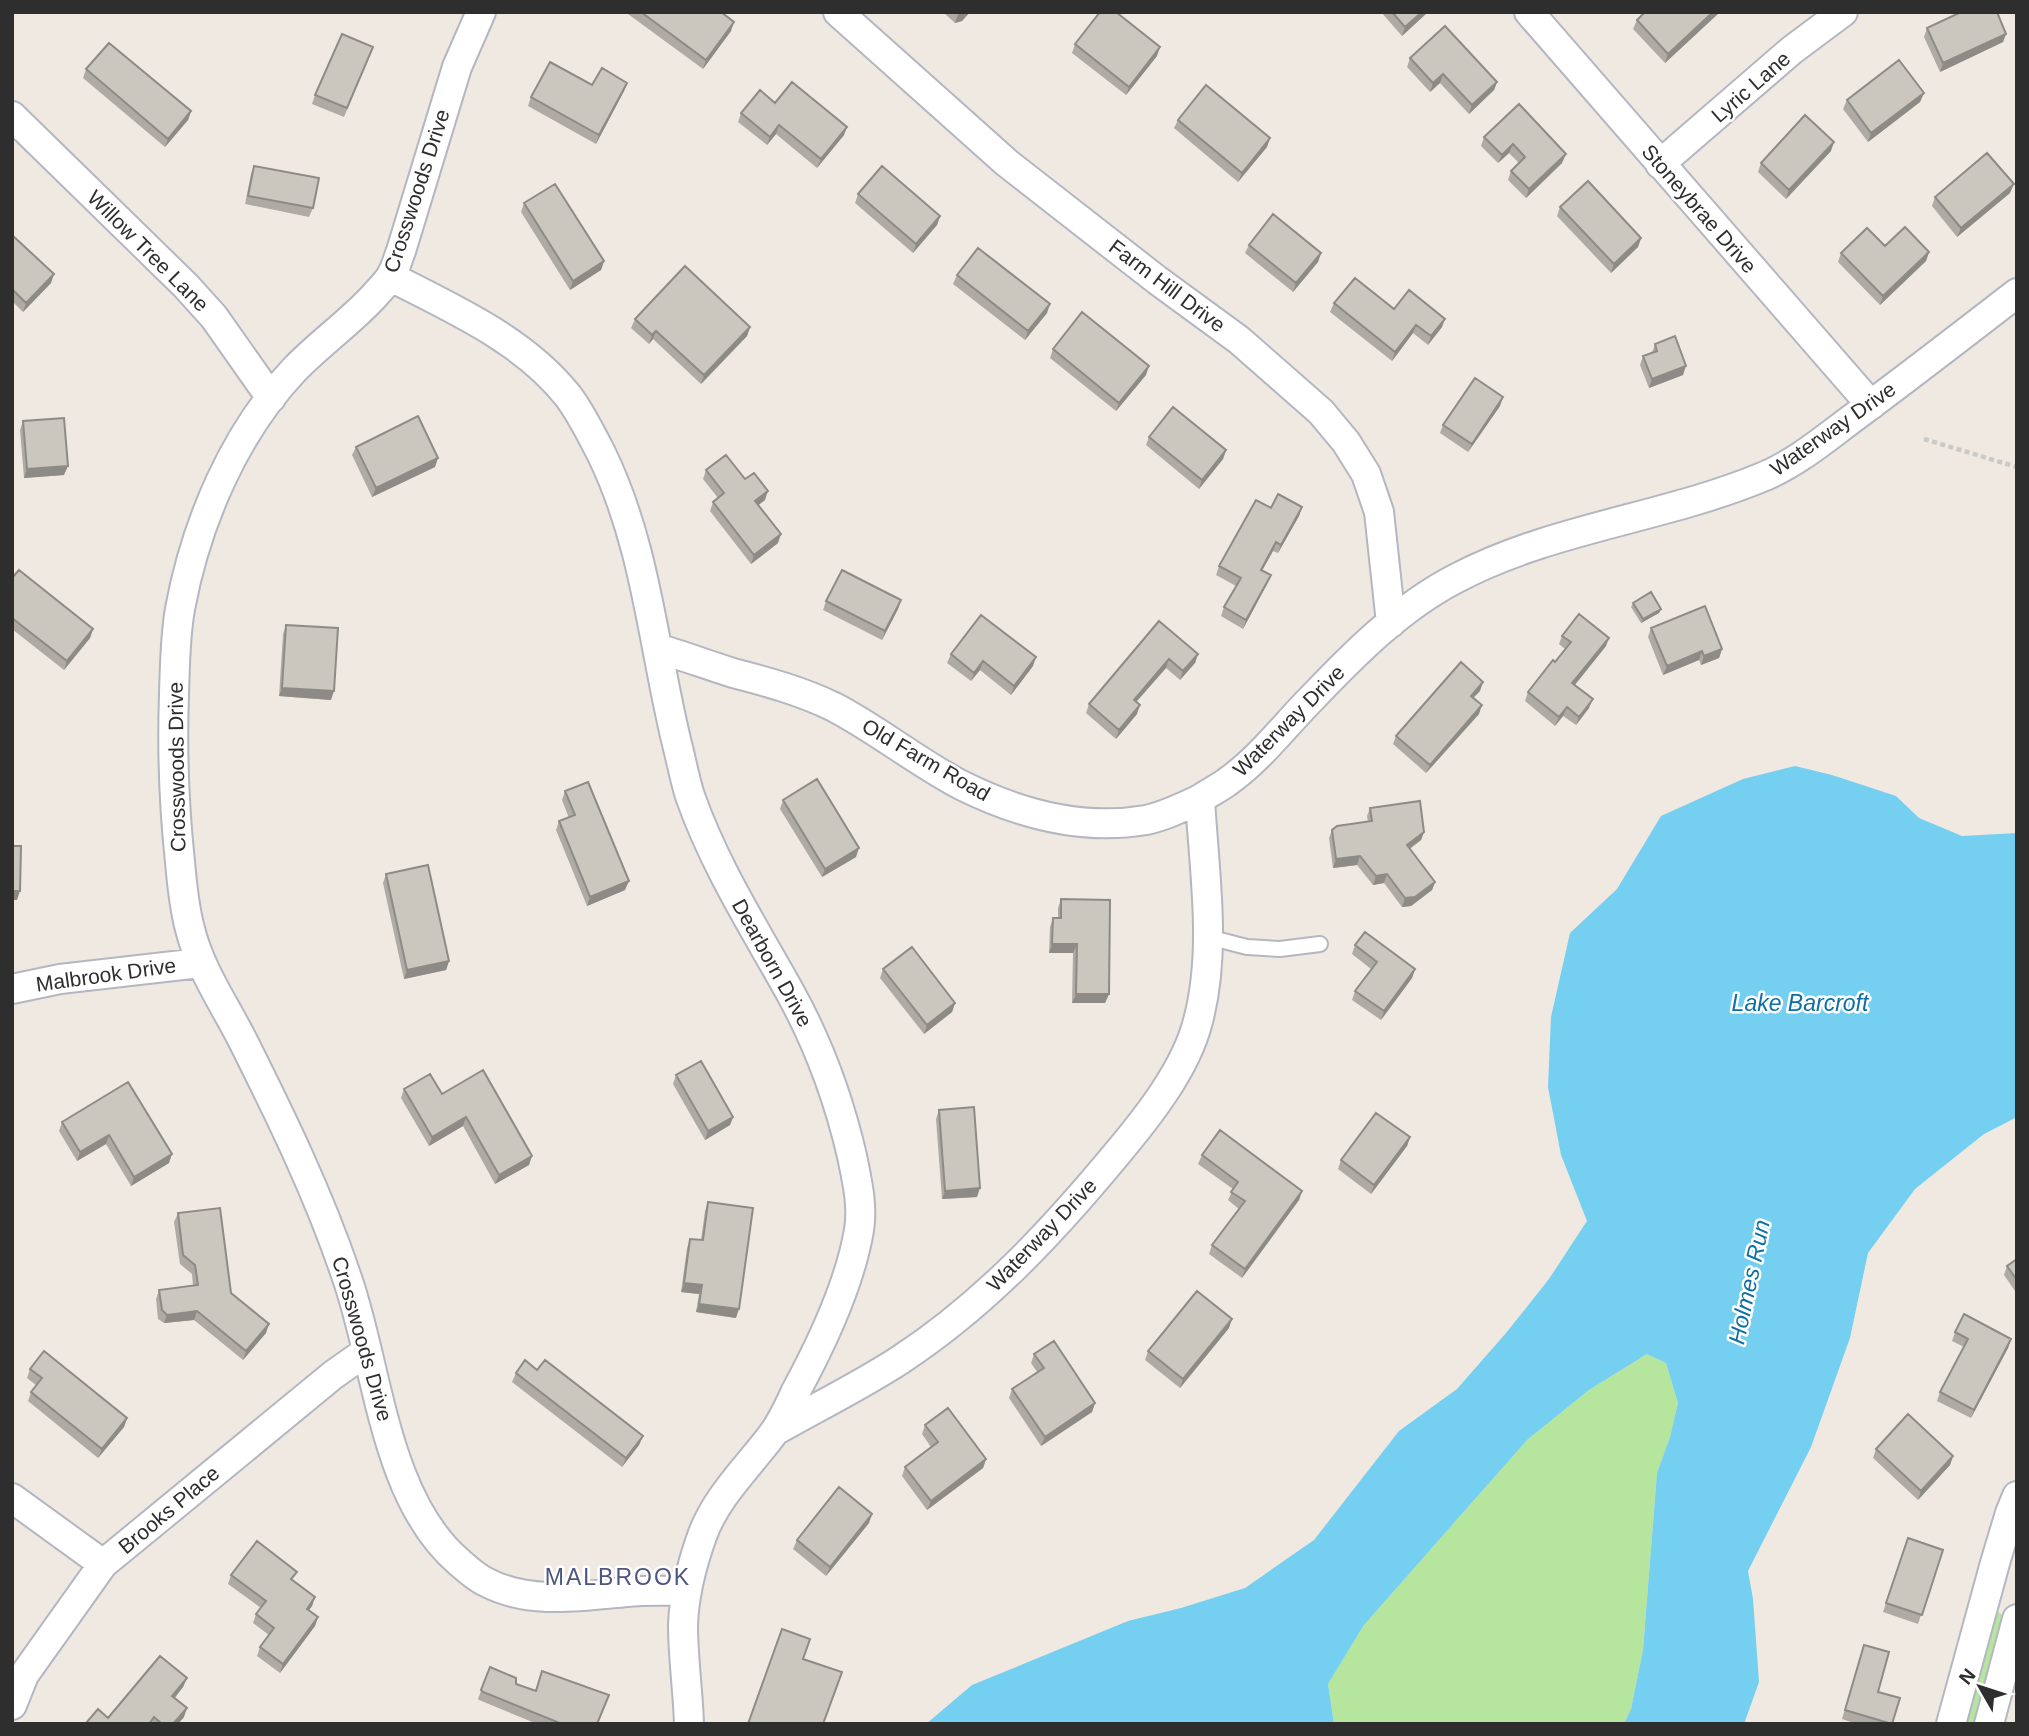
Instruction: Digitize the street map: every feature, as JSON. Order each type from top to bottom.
[{"type":"street","name":"Crosswoods Drive","points":[[481,12],[457,67],[391,277],[367,304],[312,352],[271,398],[236,450],[206,516],[187,579],[176,640],[174,807],[183,899],[200,963],[238,1031],[277,1110],[346,1273],[398,1465],[432,1534],[457,1561],[486,1583],[517,1593],[547,1597],[591,1597],[629,1591],[687,1591]]},
{"type":"street","name":"Farm Hill Drive","points":[[838,12],[1007,163],[1157,280],[1240,340],[1321,412],[1346,442],[1366,474],[1379,512],[1391,623]]},
{"type":"street","name":"Stoneybrae Drive","points":[[1529,12],[1871,405]]},
{"type":"street","name":"Lyric Lane","points":[[1660,164],[1792,51],[1843,12]]},
{"type":"street","name":"Willow Tree Lane","points":[[12,116],[214,317],[271,398]]},
{"type":"street","name":"Dearborn Drive","points":[[391,277],[490,331],[547,373],[586,423],[614,479],[639,556],[668,709],[690,794],[735,898],[812,1035],[838,1103],[860,1195],[855,1248],[835,1307],[810,1366],[775,1431],[723,1498],[704,1531],[687,1591],[683,1623],[689,1724]]},
{"type":"street","name":"Waterway Drive","points":[[775,1431],[899,1360],[949,1324],[1002,1280],[1068,1213],[1135,1132],[1173,1077],[1189,1048],[1198,1022],[1205,987],[1208,937],[1200,799],[1228,782],[1255,758],[1322,688],[1391,623],[1423,598],[1455,579],[1512,553],[1587,529],[1713,496],[1782,468],[1871,405],[2017,293]]},
{"type":"street","name":"Old Farm Road","points":[[657,648],[789,687],[834,708],[960,784],[1002,803],[1041,815],[1082,822],[1116,823],[1152,818],[1200,799]]},
{"type":"street","name":"Malbrook Drive","points":[[12,989],[60,979],[200,963]]},
{"type":"street","name":"Brooks Place","points":[[12,1705],[24,1675],[103,1564],[333,1375],[367,1351]]},
{"type":"street","points":[[1951,1724],[2006,1566],[2010,1513],[2017,1496]]},
{"type":"street","points":[[12,1498],[103,1564]]},
{"type":"street","points":[[1989,1724],[2017,1619]]},
{"type":"lane","points":[[1208,937],[1247,947],[1280,949],[1320,944]]},
{"type":"path","points":[[1924,439],[2017,467]]},
{"type":"green space","points":[[1647,1354],[1666,1363],[1678,1403],[1670,1437],[1657,1473],[1643,1650],[1631,1709],[1624,1724],[1334,1724],[1328,1684],[1364,1625],[1527,1440],[1589,1390]]},
{"type":"green space","points":[[1994,1609],[2001,1614],[2002,1620],[1977,1724],[1962,1724]]},
{"type":"water","name":"Lake Barcroft","points":[[1795,766],[1896,796],[1919,818],[1962,836],[2017,833],[2017,1117],[1984,1134],[1915,1189],[1868,1253],[1850,1338],[1811,1447],[1748,1571],[1753,1599],[1759,1682],[1744,1724],[1624,1724],[1631,1709],[1643,1650],[1657,1473],[1670,1437],[1678,1403],[1666,1363],[1647,1354],[1589,1390],[1527,1440],[1364,1625],[1328,1684],[1334,1724],[926,1724],[972,1685],[1128,1621],[1245,1588],[1314,1540],[1399,1431],[1457,1389],[1549,1279],[1587,1221],[1561,1155],[1548,1087],[1551,1017],[1570,933],[1617,889],[1661,816],[1743,779]]},
{"type":"building","points":[[641,12],[721,12],[734,22],[706,60]]},
{"type":"building","points":[[1100,12],[1116,12],[1160,47],[1129,87],[1075,44]]},
{"type":"building","points":[[1392,12],[1422,12],[1405,27]]},
{"type":"building","points":[[1645,12],[1713,12],[1668,54],[1637,20]]},
{"type":"building","points":[[1961,12],[1997,12],[2006,34],[1943,63],[1927,28]]},
{"type":"building","points":[[1445,26],[1497,82],[1472,105],[1443,74],[1433,83],[1410,58]]},
{"type":"building","points":[[342,34],[373,47],[347,108],[315,95]]},
{"type":"building","points":[[109,43],[191,111],[168,139],[86,69]]},
{"type":"building","points":[[1899,60],[1924,93],[1871,133],[1847,100]]},
{"type":"building","points":[[550,62],[592,85],[602,68],[627,83],[599,135],[531,97]]},
{"type":"building","points":[[792,82],[847,127],[821,159],[779,125],[770,137],[741,113],[760,90],[775,103]]},
{"type":"building","points":[[1206,85],[1270,138],[1242,173],[1178,120]]},
{"type":"building","points":[[1519,104],[1566,154],[1529,189],[1511,171],[1525,157],[1513,144],[1502,155],[1484,137]]},
{"type":"building","points":[[1805,115],[1834,142],[1789,190],[1761,163]]},
{"type":"building","points":[[1987,153],[2014,184],[1961,228],[1935,197]]},
{"type":"building","points":[[254,166],[319,178],[313,208],[248,196]]},
{"type":"building","points":[[882,166],[940,216],[916,244],[858,194]]},
{"type":"building","points":[[1588,181],[1641,238],[1614,264],[1560,207]]},
{"type":"building","points":[[555,184],[604,261],[573,281],[524,203]]},
{"type":"building","points":[[1273,214],[1321,253],[1296,283],[1249,245]]},
{"type":"building","points":[[1905,227],[1929,252],[1883,296],[1841,253],[1867,228],[1885,246]]},
{"type":"building","points":[[12,235],[54,274],[26,303],[12,289]]},
{"type":"building","points":[[978,248],[1050,304],[1028,331],[957,275]]},
{"type":"building","points":[[685,266],[750,327],[704,375],[656,331],[652,335],[635,319]]},
{"type":"building","points":[[1355,278],[1394,309],[1409,290],[1445,319],[1431,336],[1416,325],[1395,352],[1334,303]]},
{"type":"building","points":[[1082,312],[1149,366],[1119,403],[1053,349]]},
{"type":"building","points":[[1675,336],[1686,366],[1652,379],[1643,356],[1657,351],[1655,344]]},
{"type":"building","points":[[1475,378],[1503,397],[1472,444],[1443,425]]},
{"type":"building","points":[[1173,407],[1226,450],[1202,480],[1149,437]]},
{"type":"building","points":[[418,416],[438,458],[376,488],[356,447]]},
{"type":"building","points":[[64,418],[68,466],[27,469],[23,421]]},
{"type":"building","points":[[726,455],[745,479],[754,473],[768,491],[755,501],[781,534],[754,555],[713,502],[724,493],[706,470]]},
{"type":"building","points":[[1278,494],[1302,507],[1281,545],[1276,542],[1261,570],[1271,575],[1246,620],[1224,607],[1241,578],[1219,566],[1256,500],[1271,508]]},
{"type":"building","points":[[19,570],[93,629],[67,661],[12,618],[12,578]]},
{"type":"building","points":[[842,570],[901,600],[885,631],[826,601]]},
{"type":"building","points":[[1651,592],[1661,609],[1643,619],[1633,603]]},
{"type":"building","points":[[1705,606],[1722,649],[1704,656],[1702,651],[1667,666],[1651,628]]},
{"type":"building","points":[[1579,614],[1609,638],[1572,683],[1593,699],[1579,717],[1567,707],[1559,717],[1528,692],[1571,642],[1562,636]]},
{"type":"building","points":[[981,615],[1036,657],[1014,686],[983,661],[974,673],[951,654]]},
{"type":"building","points":[[1159,621],[1198,654],[1183,671],[1169,659],[1134,700],[1140,705],[1119,730],[1089,704]]},
{"type":"building","points":[[286,625],[338,628],[334,691],[282,688]]},
{"type":"building","points":[[1461,662],[1483,682],[1471,696],[1482,705],[1430,765],[1396,736]]},
{"type":"building","points":[[817,779],[859,848],[825,869],[783,800]]},
{"type":"building","points":[[588,782],[629,881],[590,897],[559,821],[575,815],[565,791]]},
{"type":"building","points":[[1420,801],[1424,832],[1407,845],[1435,882],[1415,897],[1405,898],[1387,874],[1376,876],[1360,856],[1336,859],[1332,830],[1337,826],[1372,821],[1370,808]]},
{"type":"building","points":[[12,846],[21,846],[20,891],[12,891]]},
{"type":"building","points":[[428,865],[449,961],[407,970],[386,874]]},
{"type":"building","points":[[1061,899],[1110,900],[1109,994],[1076,994],[1077,944],[1052,944],[1053,918],[1061,918]]},
{"type":"building","points":[[1365,932],[1415,969],[1384,1011],[1355,991],[1377,962],[1355,945]]},
{"type":"building","points":[[912,947],[955,1003],[927,1025],[883,969]]},
{"type":"building","points":[[701,1061],[733,1117],[708,1131],[676,1075]]},
{"type":"building","points":[[483,1070],[532,1156],[499,1175],[466,1117],[432,1137],[404,1089],[430,1074],[442,1094]]},
{"type":"building","points":[[128,1082],[172,1154],[134,1177],[109,1135],[80,1152],[62,1122]]},
{"type":"building","points":[[974,1107],[980,1188],[945,1191],[939,1110]]},
{"type":"building","points":[[1376,1113],[1410,1137],[1374,1185],[1341,1160]]},
{"type":"building","points":[[1220,1130],[1302,1191],[1245,1269],[1212,1245],[1245,1201],[1231,1192],[1238,1182],[1202,1155]]},
{"type":"building","points":[[708,1202],[753,1208],[739,1309],[699,1304],[702,1285],[684,1283],[690,1239],[703,1240]]},
{"type":"building","points":[[220,1208],[231,1293],[269,1324],[246,1351],[197,1311],[167,1315],[162,1310],[159,1290],[198,1285],[195,1265],[183,1255],[178,1213]]},
{"type":"building","points":[[2017,1259],[2017,1280],[2007,1266]]},
{"type":"building","points":[[1197,1291],[1232,1319],[1183,1379],[1148,1351]]},
{"type":"building","points":[[1964,1314],[2011,1339],[1974,1410],[1940,1392],[1968,1339],[1955,1332]]},
{"type":"building","points":[[1054,1341],[1095,1403],[1045,1437],[1012,1389],[1044,1368],[1034,1354]]},
{"type":"building","points":[[44,1351],[127,1418],[102,1449],[31,1392],[42,1378],[30,1369]]},
{"type":"building","points":[[525,1360],[537,1370],[545,1360],[643,1436],[626,1458],[516,1373]]},
{"type":"building","points":[[948,1408],[986,1459],[931,1501],[905,1467],[938,1442],[925,1425]]},
{"type":"building","points":[[1908,1414],[1953,1456],[1921,1491],[1876,1449]]},
{"type":"building","points":[[839,1487],[872,1514],[830,1567],[797,1540]]},
{"type":"building","points":[[1908,1538],[1943,1550],[1922,1615],[1886,1603]]},
{"type":"building","points":[[257,1541],[297,1572],[291,1579],[315,1597],[307,1609],[318,1617],[283,1664],[260,1647],[274,1628],[256,1614],[266,1601],[231,1575]]},
{"type":"building","points":[[782,1629],[810,1639],[803,1659],[842,1672],[823,1724],[748,1724]]},
{"type":"building","points":[[1864,1645],[1889,1652],[1878,1692],[1900,1698],[1892,1724],[1845,1710]]},
{"type":"building","points":[[160,1656],[187,1678],[172,1696],[187,1708],[173,1724],[162,1724],[154,1717],[149,1724],[86,1723],[98,1709],[108,1718]]},
{"type":"building","points":[[490,1667],[516,1678],[516,1684],[536,1691],[542,1671],[609,1695],[597,1724],[562,1724],[483,1692],[481,1690]]},
{"type":"district","name":"MALBROOK","points":[[618,1577]]},
{"type":"water label","name":"Holmes Run","points":[[1749,1282]]}]
